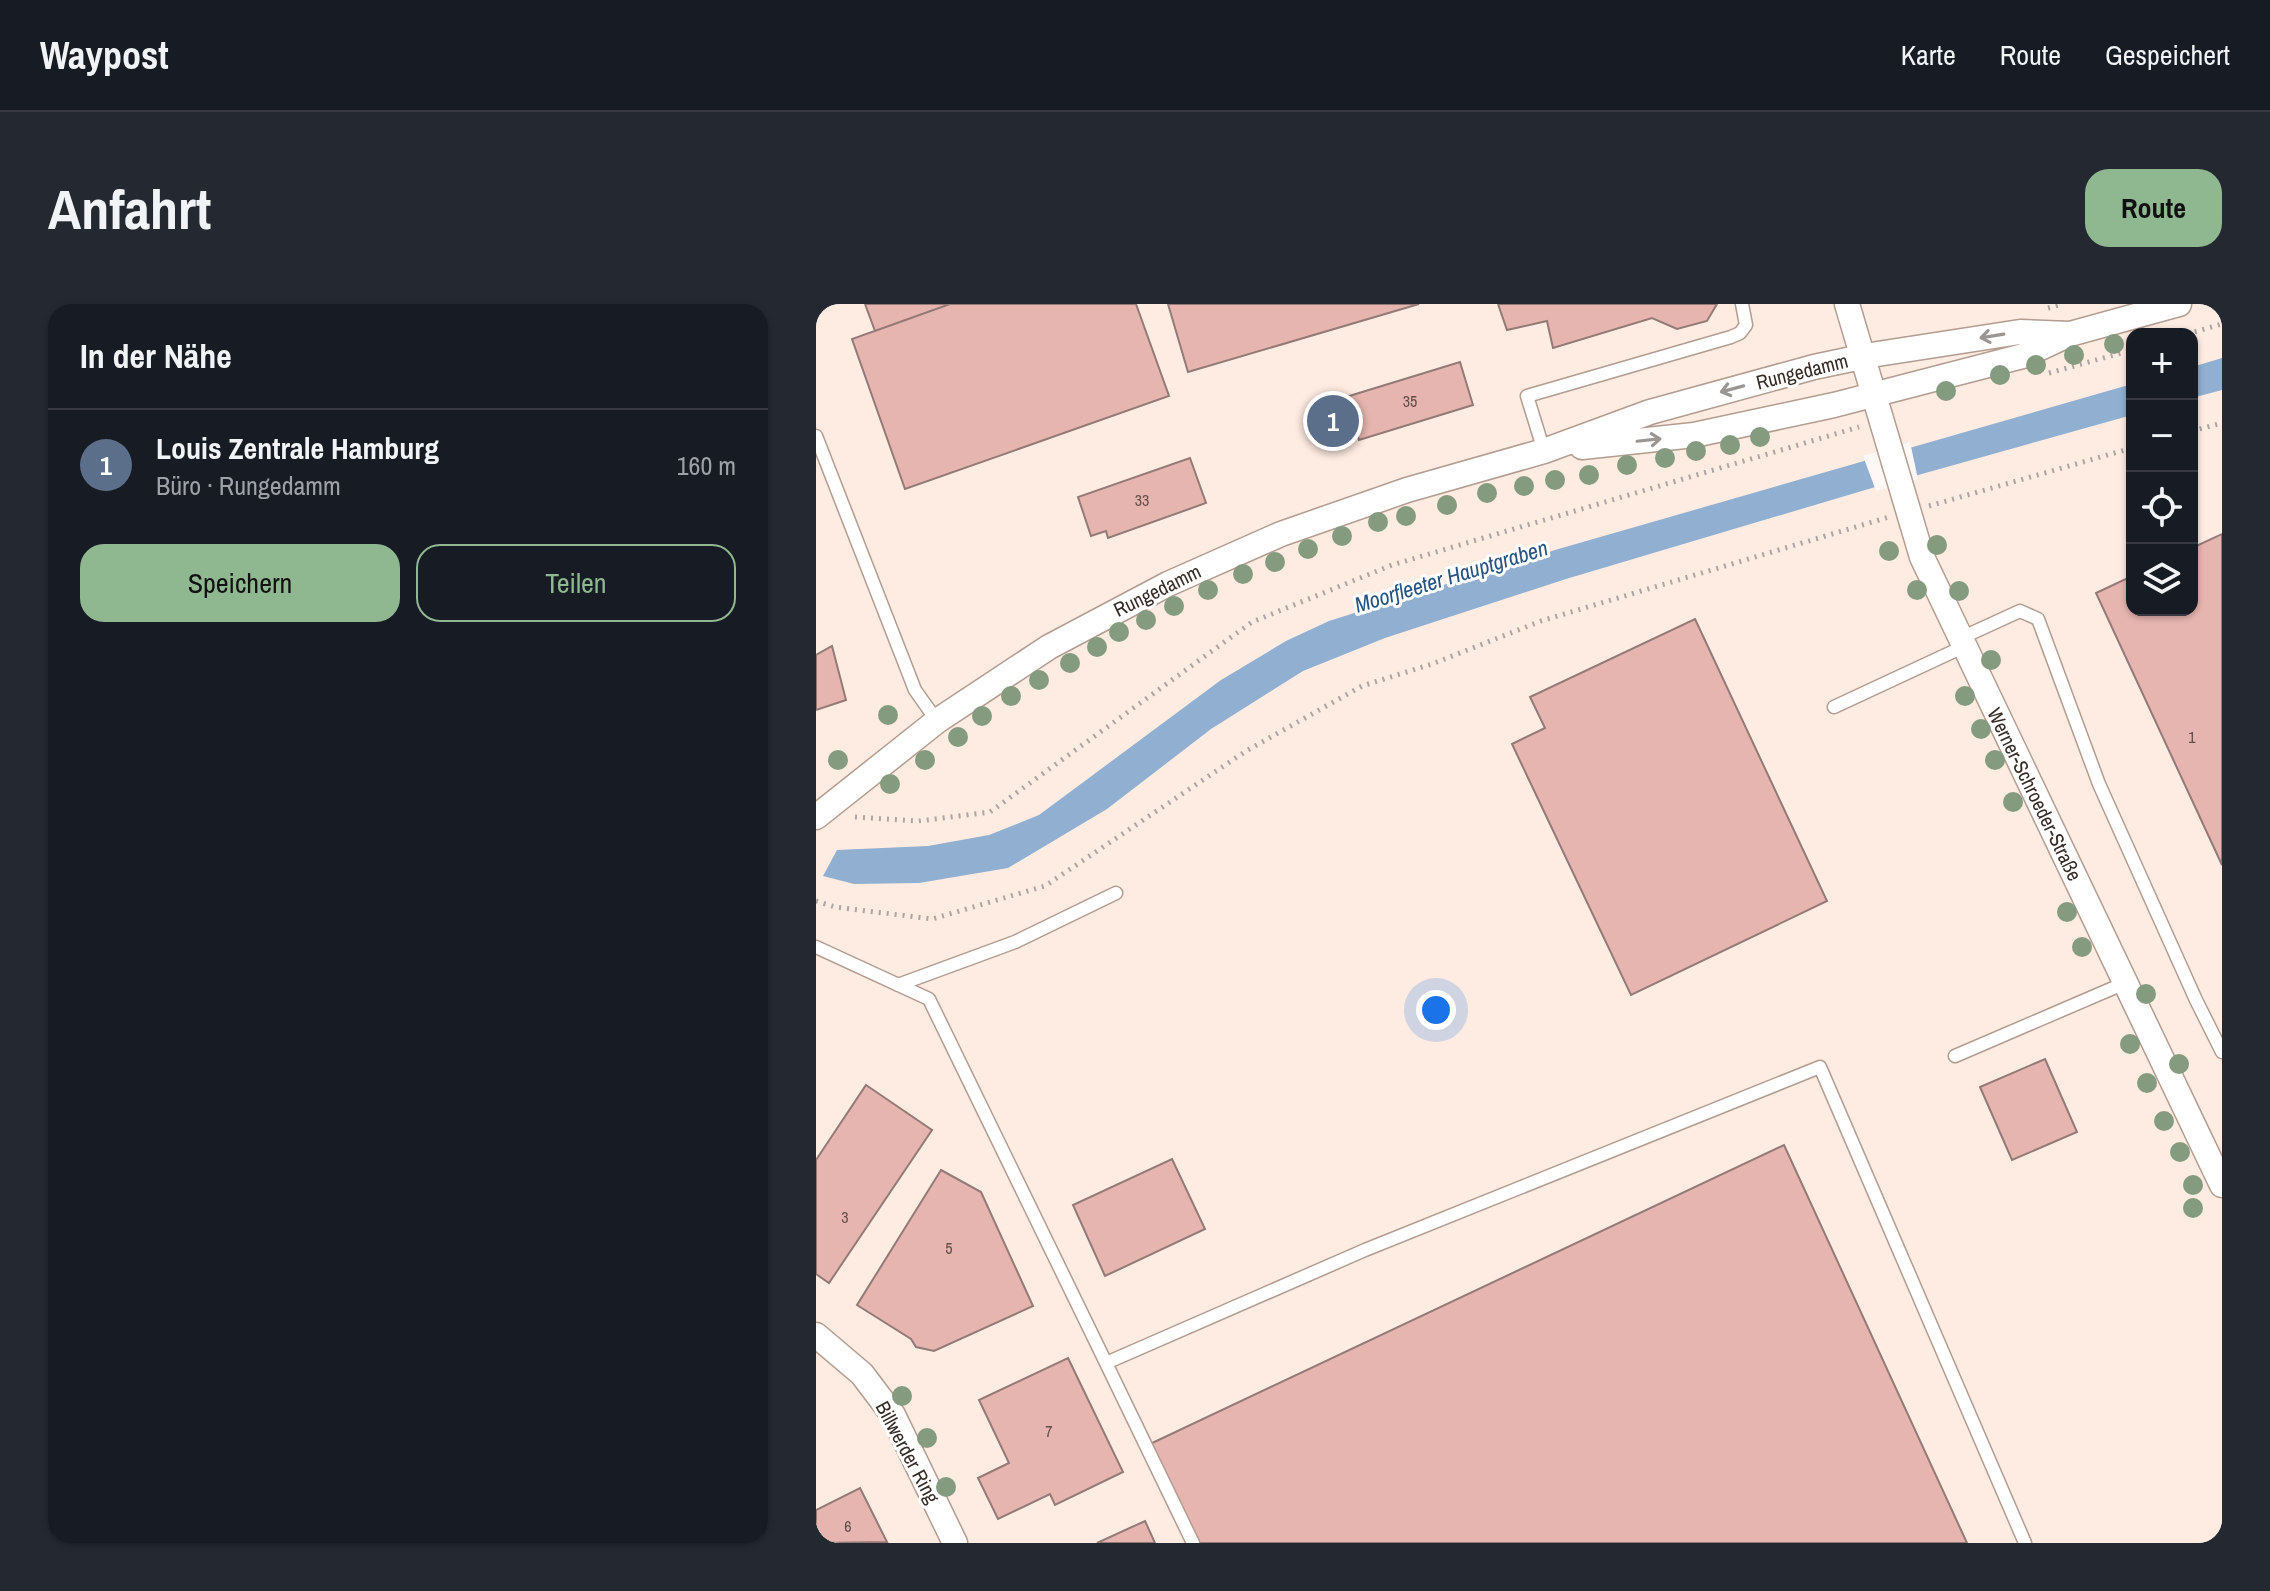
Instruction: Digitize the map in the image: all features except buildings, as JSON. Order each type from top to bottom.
[{"type":"street","name":"Werner-Schroeder-Straße","points":[[1847,304],[1922,557],[2222,1185]]},
{"type":"street","name":"Rungedamm","points":[[1544,451],[1694,435],[1872,395],[2023,356],[2070,334],[2179,304]]},
{"type":"street","name":"Rungedamm","points":[[816,817],[937,721],[1005,675],[1144,596],[1281,534],[1407,490],[1544,451],[1650,412],[1814,367],[2020,332],[2070,334]]},
{"type":"street","name":"Billwerder Ring","points":[[816,1335],[862,1374],[893,1415],[955,1543]]},
{"type":"lane","points":[[1544,451],[1527,396],[1731,337],[1740,333],[1746,325],[1742,304]]},
{"type":"lane","points":[[816,436],[915,690],[937,721]]},
{"type":"lane","points":[[1834,707],[2020,611],[2038,619],[2099,784],[2222,1052]]},
{"type":"lane","points":[[898,985],[1015,942],[1116,893]]},
{"type":"lane","points":[[816,947],[929,999],[1193,1543]]},
{"type":"lane","points":[[1955,1056],[2125,983]]},
{"type":"lane","points":[[1106,1363],[1365,1250],[1820,1067],[2025,1543]]},
{"type":"path","points":[[2198,331],[2222,324]]},
{"type":"path","points":[[846,819],[855,816],[918,821],[990,812],[1252,622],[1392,565],[1880,421]]},
{"type":"path","points":[[2198,429],[2222,423]]},
{"type":"path","points":[[1927,506],[2126,450]]},
{"type":"path","points":[[816,900],[835,907],[932,919],[1045,886],[1246,751],[1362,686],[1432,664],[1556,616],[1888,517]]},
{"type":"shaded area","points":[[816,304],[2222,304],[2222,1543],[816,1543]]},
{"type":"water","points":[[2222,358],[2222,390],[2198,396],[2198,365]]},
{"type":"water","points":[[2126,386],[2126,417],[1566,579],[1385,638],[1303,671],[1211,729],[1107,809],[1008,868],[919,883],[854,884],[823,876],[837,850],[928,846],[989,835],[1039,815],[1221,680],[1286,641],[1329,621],[1555,550]]},
{"type":"pier","points":[[1910,442],[1918,479],[1876,491],[1863,456]]},
{"type":"place","name":"Louis Zentrale Hamburg","points":[[1333,421]]},
{"type":"water label","name":"Moorfleeter Hauptgraben","points":[[1451,576]]}]
